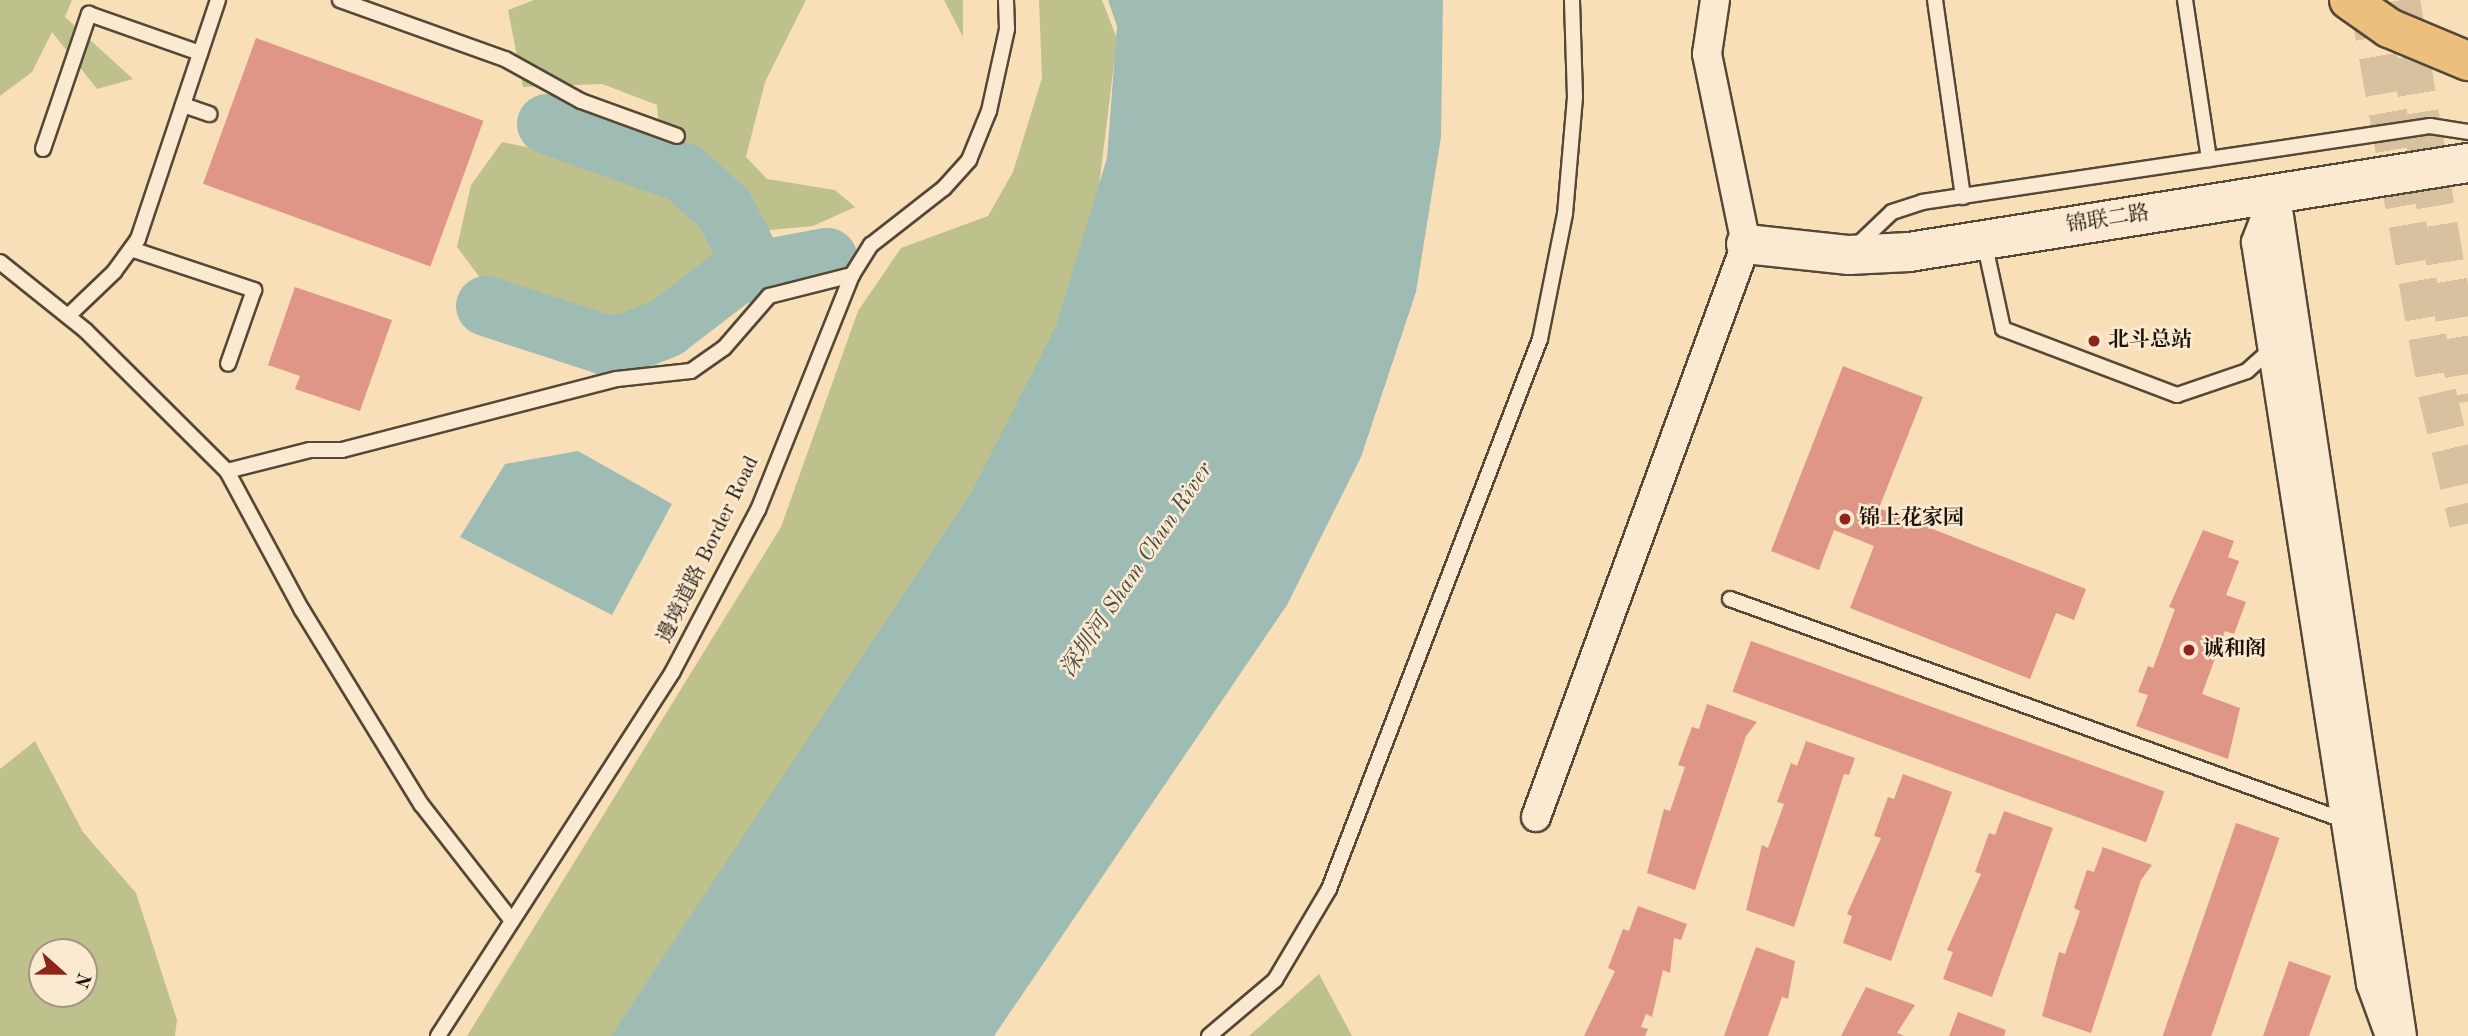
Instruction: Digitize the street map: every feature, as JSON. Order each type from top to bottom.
[{"type":"main road","points":[[2349,0],[2389,28],[2468,61]]},
{"type":"street","points":[[1536,817],[1746,244],[1707,54],[1715,0]]},
{"type":"street","name":"锦联二路","points":[[1746,244],[1849,255],[1983,240],[2468,163]]},
{"type":"street","points":[[2275,193],[2296,328],[2358,824],[2371,984],[2390,1036]]},
{"type":"street","points":[[2275,193],[2256,242],[2272,349],[2358,824],[2402,1036]]},
{"type":"lane","points":[[68,316],[131,249],[218,0]]},
{"type":"lane","points":[[340,0],[505,59],[581,102],[677,136]]},
{"type":"lane","name":"邊境道路 Border Road","points":[[438,1036],[673,671],[758,510],[852,275],[870,245],[944,188],[969,160],[989,111],[1007,29],[1006,0]]},
{"type":"lane","points":[[1209,1036],[1275,980],[1329,889],[1539,339],[1565,214],[1576,97],[1572,0]]},
{"type":"lane","points":[[1935,0],[1963,197]]},
{"type":"lane","points":[[2185,0],[2209,159]]},
{"type":"lane","points":[[43,149],[89,14],[200,53]]},
{"type":"lane","points":[[183,104],[209,114]]},
{"type":"lane","points":[[1849,255],[1892,212],[1963,197],[2430,126],[2468,132]]},
{"type":"lane","points":[[1983,240],[2003,329],[2177,395],[2247,371],[2296,328]]},
{"type":"lane","points":[[131,249],[254,290],[228,364]]},
{"type":"lane","points":[[0,262],[68,316],[227,471],[302,610],[421,804],[512,921]]},
{"type":"lane","points":[[227,471],[310,450],[342,450],[617,379],[691,371],[724,348],[769,296],[852,275]]},
{"type":"lane","points":[[1730,599],[2358,824]]},
{"type":"green space","points":[[0,0],[72,0],[65,17],[133,79],[97,89],[52,32],[32,72],[0,96]]},
{"type":"green space","points":[[534,0],[806,0],[765,82],[746,157],[767,179],[835,190],[855,207],[813,226],[770,230],[741,294],[689,346],[584,318],[481,279],[457,247],[471,185],[502,142],[632,169],[660,143],[657,105],[602,84],[523,87],[508,10]]},
{"type":"green space","points":[[944,0],[963,0],[963,37]]},
{"type":"green space","points":[[1039,0],[1102,0],[1117,39],[1088,276],[997,467],[627,1036],[467,1036],[781,527],[858,311],[901,248],[988,216],[1013,172],[1042,78]]},
{"type":"green space","points":[[35,741],[83,832],[136,893],[177,1020],[175,1036],[0,1036],[0,769]]},
{"type":"green space","points":[[1319,974],[1352,1036],[1249,1036]]},
{"type":"water","name":"深圳河 Sham Chun River","points":[[1108,0],[1443,0],[1441,137],[1416,292],[1361,457],[1287,605],[994,1036],[611,1036],[972,491],[1056,326],[1107,158],[1117,26]]},
{"type":"water","points":[[578,451],[672,504],[612,615],[460,537],[505,464]]},
{"type":"building","points":[[256,38],[483,121],[430,266],[203,184]]},
{"type":"building","points":[[295,287],[392,320],[360,411],[295,389],[300,376],[268,365]]},
{"type":"building","name":"锦上花家园","points":[[1843,366],[1923,397],[1879,508],[2086,589],[2074,620],[2056,613],[2030,679],[1850,608],[1874,546],[1834,530],[1819,570],[1771,551]]},
{"type":"building","name":"诚和阁","points":[[2203,530],[2234,541],[2228,557],[2239,561],[2226,595],[2246,602],[2234,634],[2225,631],[2202,694],[2240,708],[2228,759],[2136,726],[2148,695],[2138,692],[2148,666],[2153,668],[2175,609],[2169,607]]},
{"type":"building","points":[[1751,641],[2164,791],[2146,842],[1733,692]]},
{"type":"building","points":[[1707,704],[1757,722],[1746,736],[1695,890],[1647,873],[1664,809],[1670,811],[1685,767],[1678,765],[1692,727],[1699,729]]},
{"type":"building","points":[[1806,741],[1855,758],[1849,775],[1844,774],[1794,927],[1746,910],[1762,845],[1768,848],[1784,804],[1777,802],[1791,763],[1797,766]]},
{"type":"building","points":[[1903,774],[1952,792],[1891,961],[1843,943],[1852,916],[1847,914],[1881,838],[1874,836],[1888,797],[1894,799]]},
{"type":"building","points":[[2004,811],[2053,828],[1992,997],[1943,979],[1953,952],[1947,950],[1981,874],[1975,872],[1989,833],[1995,835]]},
{"type":"building","points":[[2236,823],[2279,838],[2211,1036],[2163,1036]]},
{"type":"building","points":[[2103,847],[2152,865],[2141,880],[2091,1033],[2042,1016],[2059,952],[2065,954],[2080,911],[2074,908],[2087,870],[2094,872]]},
{"type":"building","points":[[1638,906],[1687,924],[1681,940],[1674,938],[1670,973],[1663,970],[1652,1017],[1646,1014],[1641,1027],[1648,1029],[1645,1036],[1584,1036],[1615,971],[1608,968],[1623,929],[1629,931]]},
{"type":"building","points":[[1756,947],[1795,961],[1788,999],[1782,997],[1768,1036],[1724,1036]]},
{"type":"building","points":[[2289,961],[2331,976],[2309,1036],[2263,1036]]},
{"type":"building","points":[[1866,987],[1915,1005],[1897,1033],[1905,1036],[1841,1036]]},
{"type":"building","points":[[1958,1012],[2006,1030],[2004,1036],[1949,1036]]},
{"type":"waterway","points":[[547,124],[684,173],[725,210],[757,272]]},
{"type":"waterway","points":[[486,306],[605,345],[625,344],[666,328],[735,275],[827,258]]},
{"type":"tunnel","points":[[2368,0],[2437,393],[2468,523]]},
{"type":"tunnel","points":[[2401,0],[2468,401]]},
{"type":"place","name":"北斗总站","points":[[2094,341]]},
{"type":"place","name":"锦上花家园","points":[[1845,519]]},
{"type":"place","name":"诚和阁","points":[[2189,650]]}]
